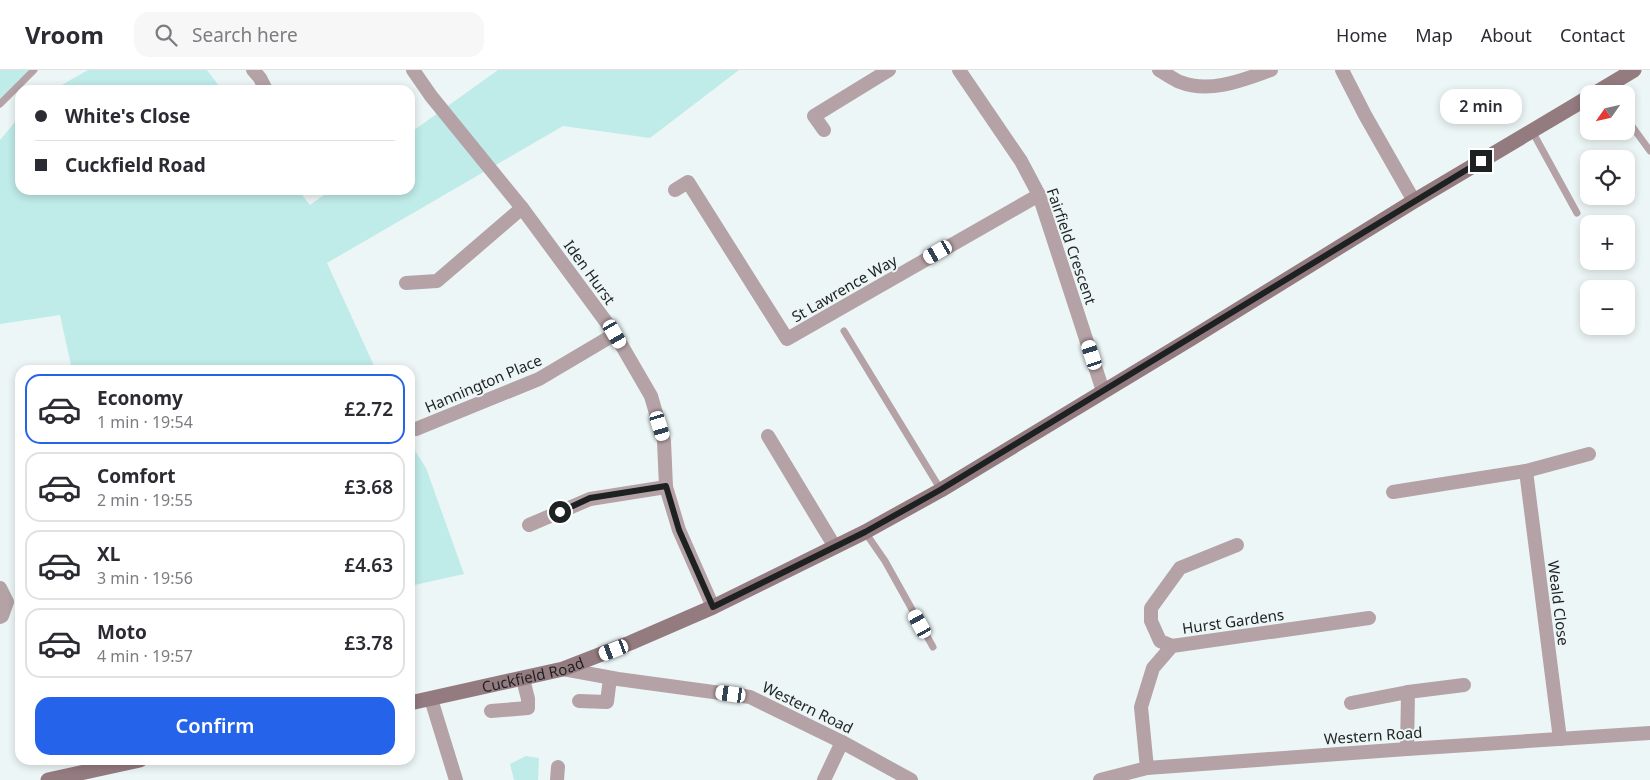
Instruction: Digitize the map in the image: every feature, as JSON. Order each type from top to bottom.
[{"type":"street","name":"Iden Hurst","points":[[413,70],[455,127],[522,208],[615,334],[651,396],[664,441],[666,486],[679,530],[713,607]]},
{"type":"street","points":[[824,130],[814,116],[889,70]]},
{"type":"street","name":"Fairfield Crescent","points":[[959,70],[1021,161],[1039,195],[1103,391]]},
{"type":"street","points":[[1159,70],[1180,82],[1203,87],[1235,83],[1271,70]]},
{"type":"street","points":[[1342,70],[1365,115],[1414,200]]},
{"type":"street","name":"Cuckfield Road","points":[[1610,85],[1634,70]]},
{"type":"street","name":"Cuckfield Road","points":[[415,702],[563,669],[630,643],[713,607],[865,532],[940,490],[1414,200],[1580,103]]},
{"type":"street","name":"St Lawrence Way","points":[[675,190],[688,182],[787,339],[1039,195]]},
{"type":"street","points":[[406,283],[437,281],[522,208]]},
{"type":"street","name":"Hannington Place","points":[[416,429],[539,379],[615,334]]},
{"type":"street","points":[[768,436],[835,547]]},
{"type":"street","points":[[1393,492],[1526,471],[1589,454]]},
{"type":"street","name":"Weald Close","points":[[1526,471],[1560,739]]},
{"type":"street","points":[[529,525],[590,498],[666,486]]},
{"type":"street","points":[[1172,646],[1160,641],[1151,621],[1151,608],[1180,568],[1237,545]]},
{"type":"street","points":[[0,588],[7,602],[0,618]]},
{"type":"street","name":"Hurst Gardens","points":[[1147,768],[1141,707],[1153,668],[1172,646],[1369,618]]},
{"type":"street","name":"Western Road","points":[[563,669],[610,678],[750,696],[842,742],[911,780]]},
{"type":"street","points":[[579,701],[607,702],[610,678]]},
{"type":"street","points":[[491,711],[528,708],[524,679]]},
{"type":"street","points":[[1351,703],[1408,692],[1464,685]]},
{"type":"street","points":[[1407,749],[1408,692]]},
{"type":"street","points":[[431,699],[456,780]]},
{"type":"street","name":"Western Road","points":[[1100,780],[1147,768],[1650,733]]},
{"type":"street","points":[[824,780],[842,742]]},
{"type":"street","points":[[48,780],[117,765]]},
{"type":"lane","points":[[19,85],[34,70]]},
{"type":"lane","points":[[0,104],[15,89]]},
{"type":"lane","points":[[1635,130],[1650,151]]},
{"type":"lane","points":[[1532,131],[1577,213]]},
{"type":"lane","points":[[844,331],[940,490]]},
{"type":"lane","points":[[865,532],[885,562],[933,648]]},
{"type":"shaded area","points":[[0,70],[36,70],[20,85],[15,85],[15,90],[0,104]]},
{"type":"shaded area","points":[[88,70],[207,70],[218,85],[62,85]]},
{"type":"shaded area","points":[[498,70],[739,70],[650,138],[563,126],[327,263],[374,365],[71,365],[60,315],[0,324],[0,140],[15,122],[15,195],[302,195],[310,205],[324,195],[415,195],[415,129]]},
{"type":"shaded area","points":[[415,451],[426,468],[464,574],[415,585]]},
{"type":"shaded area","points":[[526,756],[539,758],[538,780],[514,780],[510,764]]},
{"type":"route","points":[[560,512],[590,498],[666,486],[679,530],[713,607],[865,532],[940,490],[1481,161]]}]
